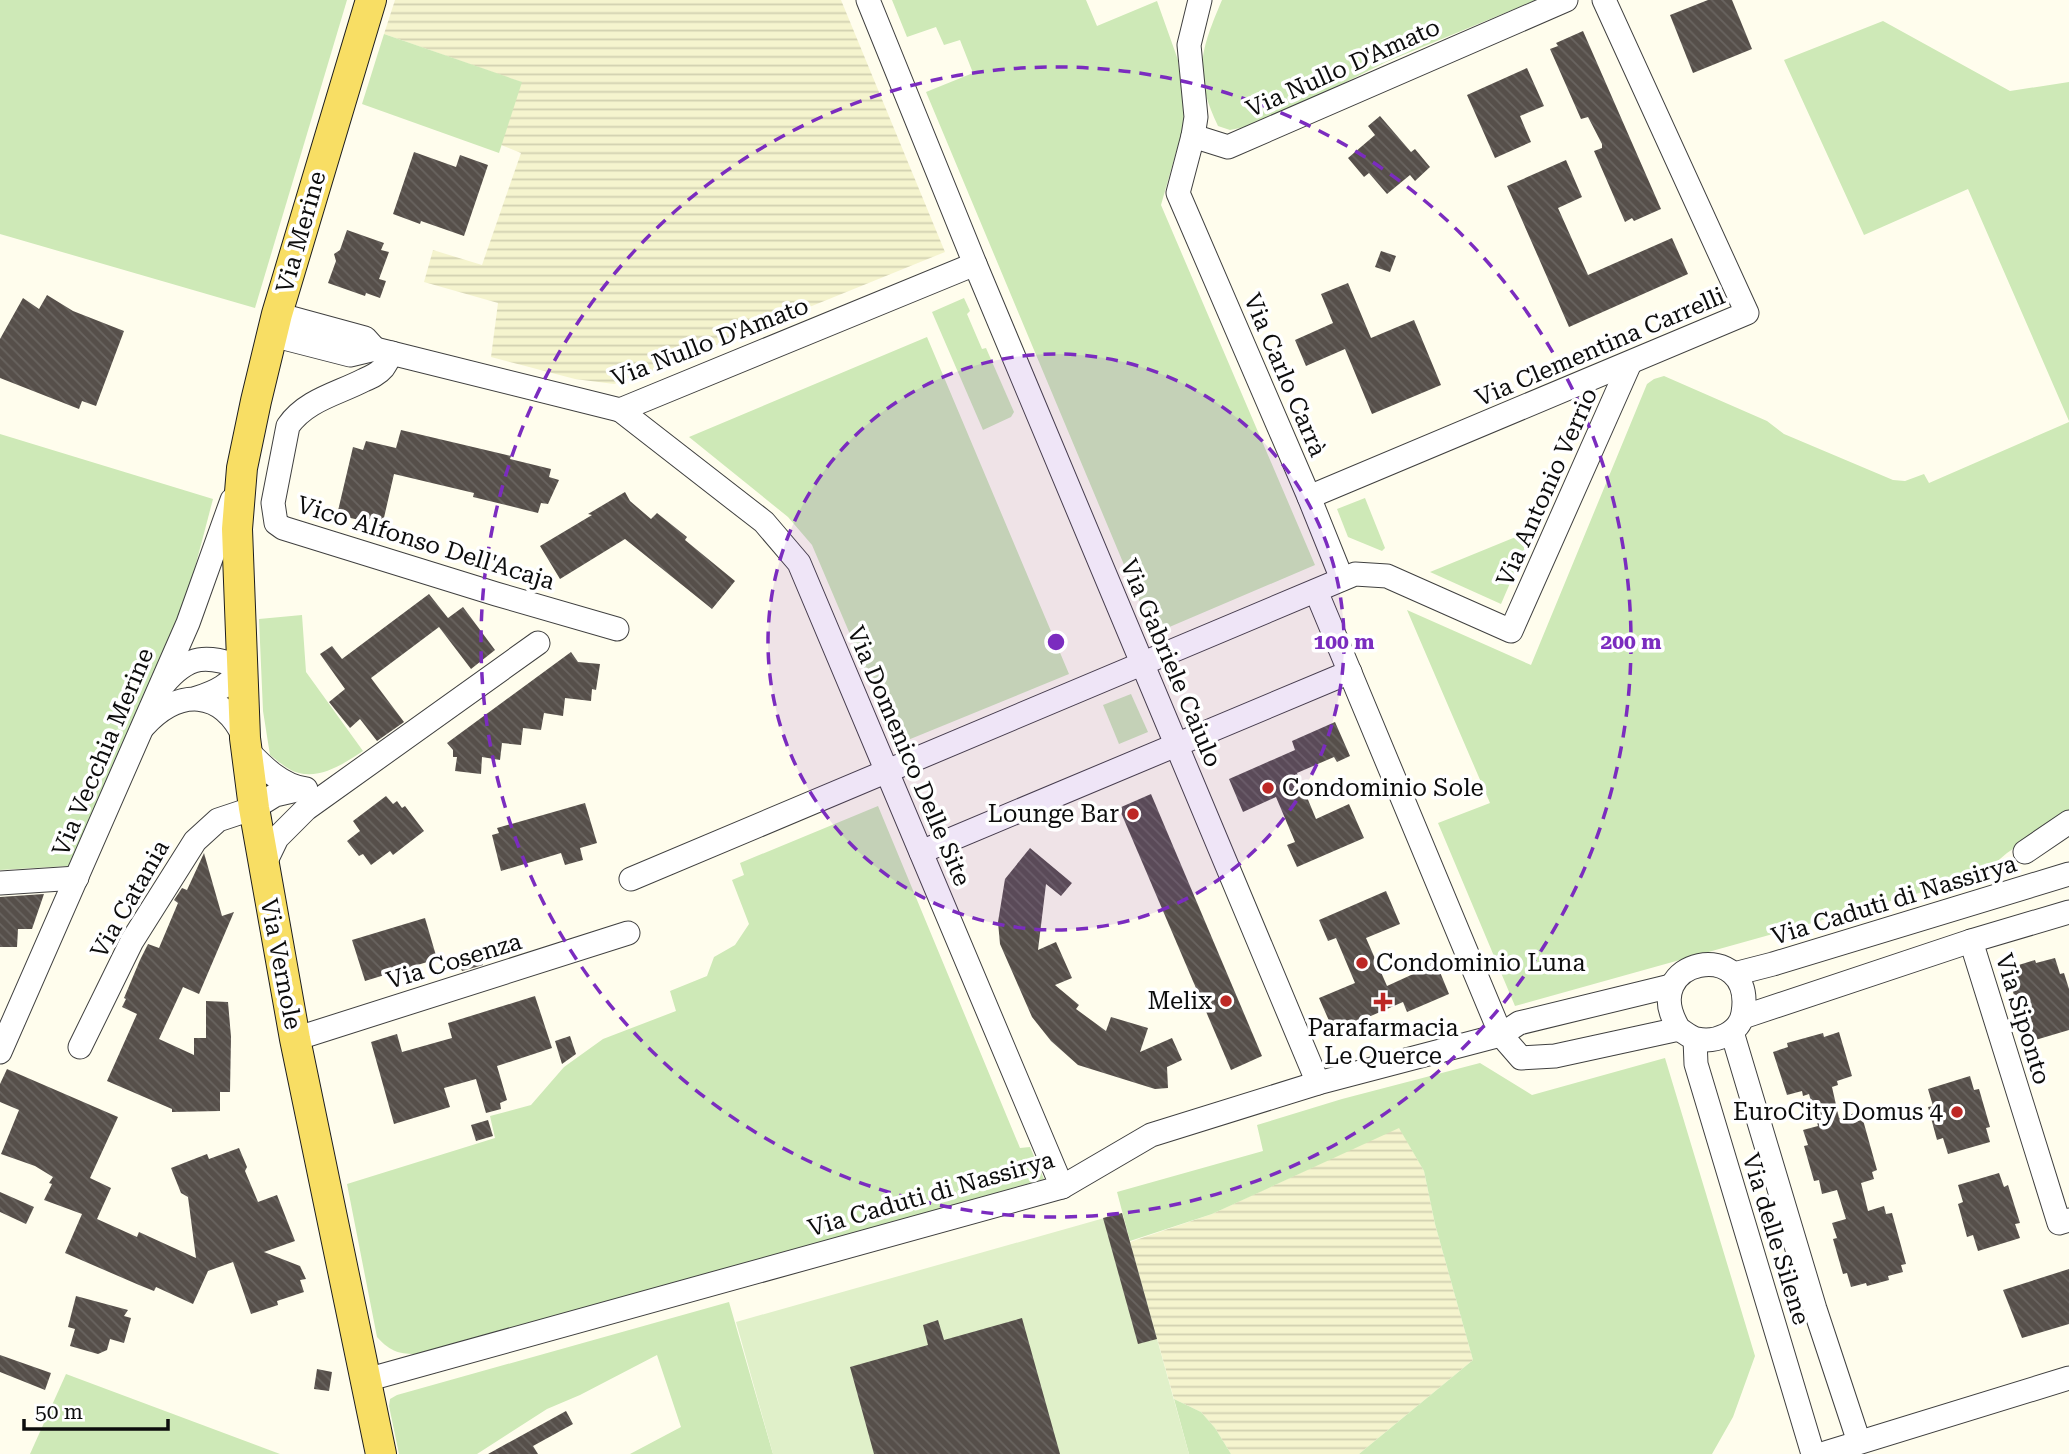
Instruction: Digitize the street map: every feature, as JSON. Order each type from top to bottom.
[{"type":"main road","name":"Via Merine","points":[[242,468],[275,325],[370,0]]},
{"type":"main road","name":"Via Vernole","points":[[242,468],[237,530],[241,667],[246,744],[254,807],[295,1039],[382,1454]]},
{"type":"street","name":"Via Gabriele Caiulo","points":[[868,0],[975,264],[1318,1083]]},
{"type":"street","points":[[1193,136],[1196,117],[1189,44],[1200,0]]},
{"type":"street","name":"Via Nullo D'Amato","points":[[1193,136],[1228,147],[1566,0]]},
{"type":"street","name":"Via Clementina Carrelli","points":[[1309,497],[1747,313],[1604,0]]},
{"type":"street","name":"Via Carlo Carrà","points":[[1193,136],[1178,192],[1342,579]]},
{"type":"street","name":"Via Nullo D'Amato","points":[[275,325],[350,355],[383,351],[620,410],[975,264]]},
{"type":"street","name":"Via Nullo D'Amato","points":[[275,325],[365,338],[383,351]]},
{"type":"street","name":"Vico Alfonso Dell'Acaja","points":[[320,398],[338,393],[374,375],[383,368],[383,351]]},
{"type":"street","name":"Vico Alfonso Dell'Acaja","points":[[350,355],[340,380],[304,408],[288,426],[273,503],[276,523],[283,528],[482,590],[617,629]]},
{"type":"street","name":"Via Antonio Verrio","points":[[1342,579],[1356,573],[1387,576],[1511,631],[1630,363]]},
{"type":"street","name":"Via Domenico Delle Site","points":[[620,410],[764,522],[799,563],[1062,1187]]},
{"type":"street","name":"Via Vecchia Merine","points":[[0,1052],[188,623],[242,468]]},
{"type":"street","points":[[631,879],[1342,579]]},
{"type":"street","points":[[1316,591],[1501,1035],[1521,1058],[1555,1056],[1687,1034],[1714,1040],[1738,1024],[1971,941],[2069,912]]},
{"type":"street","points":[[263,867],[277,838],[303,799],[334,788],[538,643]]},
{"type":"street","points":[[140,731],[163,708],[212,693],[234,679],[241,667],[216,658],[201,658],[185,664],[170,676],[156,694]]},
{"type":"street","points":[[921,852],[1350,672]]},
{"type":"street","points":[[197,698],[216,703],[228,712],[237,721],[246,744],[274,776],[303,799]]},
{"type":"street","name":"Via Catania","points":[[80,1047],[132,941],[195,841],[218,820],[254,807],[275,795],[303,799]]},
{"type":"street","points":[[2025,852],[2069,822]]},
{"type":"street","name":"Via Caduti di Nassirya","points":[[366,1380],[1062,1187],[1151,1135],[1318,1083],[1501,1035],[1519,1023],[1671,986],[1688,968],[1712,963],[1734,974],[2069,874]]},
{"type":"street","points":[[0,883],[77,878]]},
{"type":"street","name":"Via Cosenza","points":[[295,1039],[628,933]]},
{"type":"street","name":"Via Siponto","points":[[1971,941],[2059,1223],[2069,1220]]},
{"type":"street","points":[[1734,974],[1745,994],[1738,1024]]},
{"type":"street","points":[[1671,986],[1668,1001],[1671,1016],[1687,1034]]},
{"type":"street","name":"Via delle Silene","points":[[1738,1024],[1815,1309],[1859,1442]]},
{"type":"street","name":"Via delle Silene","points":[[1687,1034],[1813,1454]]},
{"type":"street","points":[[1822,1454],[2069,1377]]},
{"type":"green space","points":[[0,0],[347,0],[255,308],[0,234]]},
{"type":"green space","points":[[395,0],[841,0],[945,252],[614,384],[575,379],[491,357],[498,303],[424,282],[433,250],[482,265],[521,153],[501,145],[521,82],[384,34]]},
{"type":"green space","points":[[892,0],[1086,0],[1097,26],[1157,1],[1178,60],[1185,121],[1161,205],[1315,565],[1153,634],[926,92],[973,73],[960,40],[944,45],[936,27],[907,37]]},
{"type":"green space","points":[[1222,0],[1536,0],[1386,62],[1264,123],[1230,130],[1218,126],[1202,77],[1204,49]]},
{"type":"green space","points":[[1883,21],[2010,91],[2069,82],[2069,421],[1968,189],[1864,235],[1784,60]]},
{"type":"green space","points":[[384,34],[522,82],[499,153],[362,104]]},
{"type":"green space","points":[[964,298],[970,311],[967,314],[982,349],[986,348],[1014,412],[1011,417],[983,430],[932,312]]},
{"type":"green space","points":[[927,337],[1069,674],[903,742],[895,740],[812,545],[788,517],[689,437]]},
{"type":"green space","points":[[1664,376],[1767,421],[1784,434],[1893,480],[1905,481],[1924,474],[1929,483],[2069,422],[2069,811],[2007,853],[1980,876],[1515,1006],[1438,823],[1490,803],[1407,610],[1531,665],[1647,384]]},
{"type":"green space","points":[[0,434],[213,499],[183,613],[76,859],[69,866],[0,870]]},
{"type":"green space","points":[[1365,498],[1385,548],[1382,551],[1348,537],[1337,509]]},
{"type":"green space","points":[[1533,530],[1501,604],[1430,572]]},
{"type":"green space","points":[[302,615],[306,672],[363,751],[332,769],[316,774],[295,772],[270,755],[263,711],[259,619]]},
{"type":"green space","points":[[1131,694],[1148,732],[1119,744],[1103,705]]},
{"type":"green space","points":[[878,806],[1020,1148],[1030,1147],[1044,1179],[429,1354],[400,1353],[383,1343],[377,1337],[347,1184],[495,1138],[490,1116],[531,1105],[564,1067],[603,1039],[676,1011],[670,991],[707,976],[714,957],[735,945],[749,924],[732,880],[744,875],[740,863]]},
{"type":"green space","points":[[1665,1058],[1755,1356],[1733,1417],[1712,1454],[1359,1454],[1473,1360],[1435,1224],[1424,1171],[1399,1128],[1212,1214],[1130,1241],[1117,1192],[1263,1151],[1257,1125],[1342,1099],[1480,1063],[1532,1095]]},
{"type":"green space","points":[[1399,1127],[1424,1171],[1435,1224],[1473,1360],[1359,1454],[1231,1454],[1201,1412],[1174,1399],[1130,1242],[1212,1214]]},
{"type":"green space","points":[[1122,1213],[1189,1454],[773,1454],[736,1322]]},
{"type":"green space","points":[[729,1302],[773,1454],[630,1454],[681,1427],[657,1355],[547,1409],[477,1454],[399,1454],[389,1406],[390,1399],[397,1395]]},
{"type":"green space","points":[[66,1374],[280,1454],[30,1454]]},
{"type":"green space","points":[[1174,1399],[1201,1412],[1231,1454],[1189,1454]]},
{"type":"building","points":[[1708,0],[1732,0],[1752,49],[1693,73],[1670,15]]},
{"type":"building","points":[[1583,31],[1661,209],[1634,221],[1632,218],[1625,222],[1594,151],[1602,148],[1602,144],[1588,117],[1581,119],[1550,49],[1558,46],[1556,43]]},
{"type":"building","points":[[1527,68],[1544,106],[1520,116],[1531,142],[1495,158],[1467,95]]},
{"type":"building","points":[[1380,116],[1411,152],[1415,149],[1430,167],[1415,181],[1410,175],[1387,194],[1369,173],[1364,177],[1348,158],[1375,135],[1368,126]]},
{"type":"building","points":[[414,152],[456,167],[460,155],[488,165],[464,236],[393,214]]},
{"type":"building","points":[[1566,160],[1582,197],[1558,208],[1588,275],[1672,238],[1688,274],[1569,327],[1507,186]]},
{"type":"building","points":[[347,230],[384,243],[381,250],[389,252],[379,279],[386,281],[380,298],[366,293],[365,296],[328,283],[336,261],[334,254],[340,250]]},
{"type":"building","points":[[1381,251],[1396,256],[1390,272],[1375,267]]},
{"type":"building","points":[[1348,283],[1371,338],[1414,320],[1441,385],[1372,414],[1345,349],[1306,366],[1295,340],[1333,323],[1321,294]]},
{"type":"building","points":[[47,295],[73,311],[124,331],[96,406],[82,401],[79,409],[0,378],[0,339],[23,298],[39,309]]},
{"type":"building","points":[[401,430],[511,456],[510,459],[551,469],[549,477],[559,480],[548,504],[541,503],[538,513],[473,497],[474,493],[394,474],[383,522],[337,515],[353,447],[363,450],[366,441],[396,448]]},
{"type":"building","points":[[625,492],[630,501],[651,519],[657,513],[735,581],[712,609],[625,539],[560,579],[540,546]]},
{"type":"building","points":[[429,594],[448,618],[463,607],[495,650],[471,669],[439,627],[371,678],[404,722],[377,741],[360,719],[350,728],[329,702],[345,689],[320,654],[332,646],[342,659]]},
{"type":"building","points":[[571,652],[578,662],[600,664],[596,690],[592,689],[591,701],[565,698],[563,716],[544,713],[541,730],[523,728],[521,745],[502,743],[500,760],[482,757],[481,774],[455,771],[457,757],[453,757],[453,750],[447,743]]},
{"type":"building","name":"Condominio Sole","points":[[1335,722],[1350,756],[1337,762],[1334,757],[1297,773],[1316,819],[1349,804],[1364,838],[1297,867],[1287,845],[1295,842],[1276,797],[1243,812],[1229,779],[1295,750],[1292,741]]},
{"type":"building","points":[[1151,794],[1262,1056],[1231,1070],[1119,808]]},
{"type":"building","points":[[386,796],[393,804],[397,801],[402,808],[405,806],[424,831],[393,855],[390,851],[371,865],[363,854],[359,856],[347,841],[360,831],[353,821]]},
{"type":"building","points":[[585,803],[597,843],[580,848],[583,860],[565,865],[561,853],[501,871],[492,835],[499,833],[497,828]]},
{"type":"building","points":[[1030,848],[1072,883],[1061,896],[1046,884],[1038,950],[1056,942],[1072,978],[1055,985],[1079,1005],[1076,1009],[1106,1031],[1111,1017],[1148,1028],[1140,1052],[1172,1038],[1182,1060],[1167,1067],[1168,1088],[1155,1089],[1078,1065],[1051,1041],[1032,1017],[1000,944],[998,922],[1005,879]]},
{"type":"building","points":[[204,853],[222,916],[234,912],[199,994],[183,987],[159,1039],[194,1055],[194,1038],[206,1038],[206,1001],[228,1002],[231,1037],[230,1092],[220,1092],[220,1111],[172,1112],[172,1109],[107,1081],[137,1014],[122,1007],[140,960],[148,944],[159,948],[178,903],[174,900],[182,888],[187,890]]},
{"type":"building","name":"Condominio Luna","points":[[1386,891],[1400,924],[1366,938],[1387,986],[1422,970],[1420,966],[1435,960],[1449,994],[1407,1012],[1403,1002],[1334,1032],[1319,998],[1355,983],[1336,938],[1328,941],[1319,920]]},
{"type":"building","points":[[44,894],[32,929],[18,929],[17,947],[0,947],[0,897]]},
{"type":"building","points":[[425,918],[437,959],[365,981],[352,940]]},
{"type":"building","points":[[479,954],[483,965],[462,971],[458,961]]},
{"type":"building","points":[[2055,958],[2069,989],[2069,1030],[2032,1041],[2028,1027],[2024,1029],[2011,985],[2014,984],[2009,968],[2035,960],[2036,963]]},
{"type":"building","points":[[535,996],[552,1048],[497,1066],[507,1100],[500,1103],[501,1109],[486,1113],[476,1079],[444,1088],[450,1107],[394,1124],[371,1042],[397,1034],[402,1052],[452,1038],[448,1023]]},
{"type":"building","points":[[1839,1032],[1852,1076],[1837,1081],[1838,1085],[1832,1087],[1839,1118],[1855,1113],[1857,1121],[1863,1120],[1877,1170],[1872,1172],[1874,1179],[1861,1183],[1868,1211],[1884,1206],[1886,1214],[1892,1213],[1906,1264],[1901,1265],[1903,1272],[1888,1276],[1889,1280],[1867,1286],[1866,1283],[1851,1287],[1847,1273],[1843,1274],[1833,1239],[1837,1238],[1832,1223],[1846,1219],[1837,1190],[1822,1194],[1819,1180],[1814,1181],[1804,1146],[1808,1145],[1803,1130],[1818,1126],[1809,1094],[1803,1096],[1802,1091],[1787,1095],[1773,1052],[1788,1047],[1787,1043],[1823,1033],[1824,1037]]},
{"type":"building","points":[[570,1036],[576,1054],[562,1064],[555,1041]]},
{"type":"building","points":[[7,1069],[118,1117],[90,1178],[111,1188],[97,1219],[137,1237],[139,1232],[196,1258],[188,1197],[181,1193],[171,1168],[207,1154],[209,1159],[239,1148],[258,1202],[277,1195],[295,1241],[264,1252],[300,1266],[306,1279],[300,1280],[304,1292],[251,1314],[233,1262],[208,1271],[193,1304],[156,1287],[154,1291],[65,1253],[82,1214],[44,1200],[53,1177],[35,1166],[1,1154],[19,1110],[0,1102],[0,1084]]},
{"type":"building","name":"EuroCity Domus 4","points":[[1970,1076],[1974,1090],[1979,1089],[1990,1127],[1986,1128],[1990,1142],[1948,1154],[1943,1138],[1937,1140],[1928,1107],[1933,1106],[1928,1089]]},
{"type":"building","points":[[488,1120],[493,1136],[476,1141],[471,1125]]},
{"type":"building","points":[[1999,1173],[2004,1187],[2008,1185],[2020,1223],[2015,1224],[2020,1238],[1978,1251],[1973,1235],[1967,1237],[1958,1204],[1963,1202],[1958,1185]]},
{"type":"building","points":[[0,1192],[34,1207],[26,1224],[0,1212]]},
{"type":"building","points":[[1122,1213],[1157,1339],[1138,1344],[1103,1218]]},
{"type":"building","points":[[2069,1269],[2069,1324],[2022,1338],[2003,1290]]},
{"type":"building","points":[[76,1296],[128,1310],[124,1316],[131,1318],[124,1343],[110,1339],[107,1350],[98,1354],[70,1346],[75,1329],[68,1327]]},
{"type":"building","points":[[1022,1318],[1060,1454],[874,1454],[850,1367],[928,1345],[923,1325],[938,1320],[944,1340]]},
{"type":"building","points":[[0,1355],[51,1373],[45,1390],[0,1372]]},
{"type":"building","points":[[317,1369],[332,1372],[329,1391],[314,1389]]},
{"type":"building","points":[[566,1411],[573,1424],[533,1446],[538,1454],[488,1454]]},
{"type":"place","name":"Condominio Sole","points":[[1268,788]]},
{"type":"place","name":"Lounge Bar","points":[[1133,814]]},
{"type":"place","name":"Condominio Luna","points":[[1362,963]]},
{"type":"place","name":"Melix","points":[[1226,1001]]},
{"type":"place","name":"Parafarmacia Le Querce","points":[[1383,1002]]},
{"type":"place","name":"EuroCity Domus 4","points":[[1957,1112]]}]
